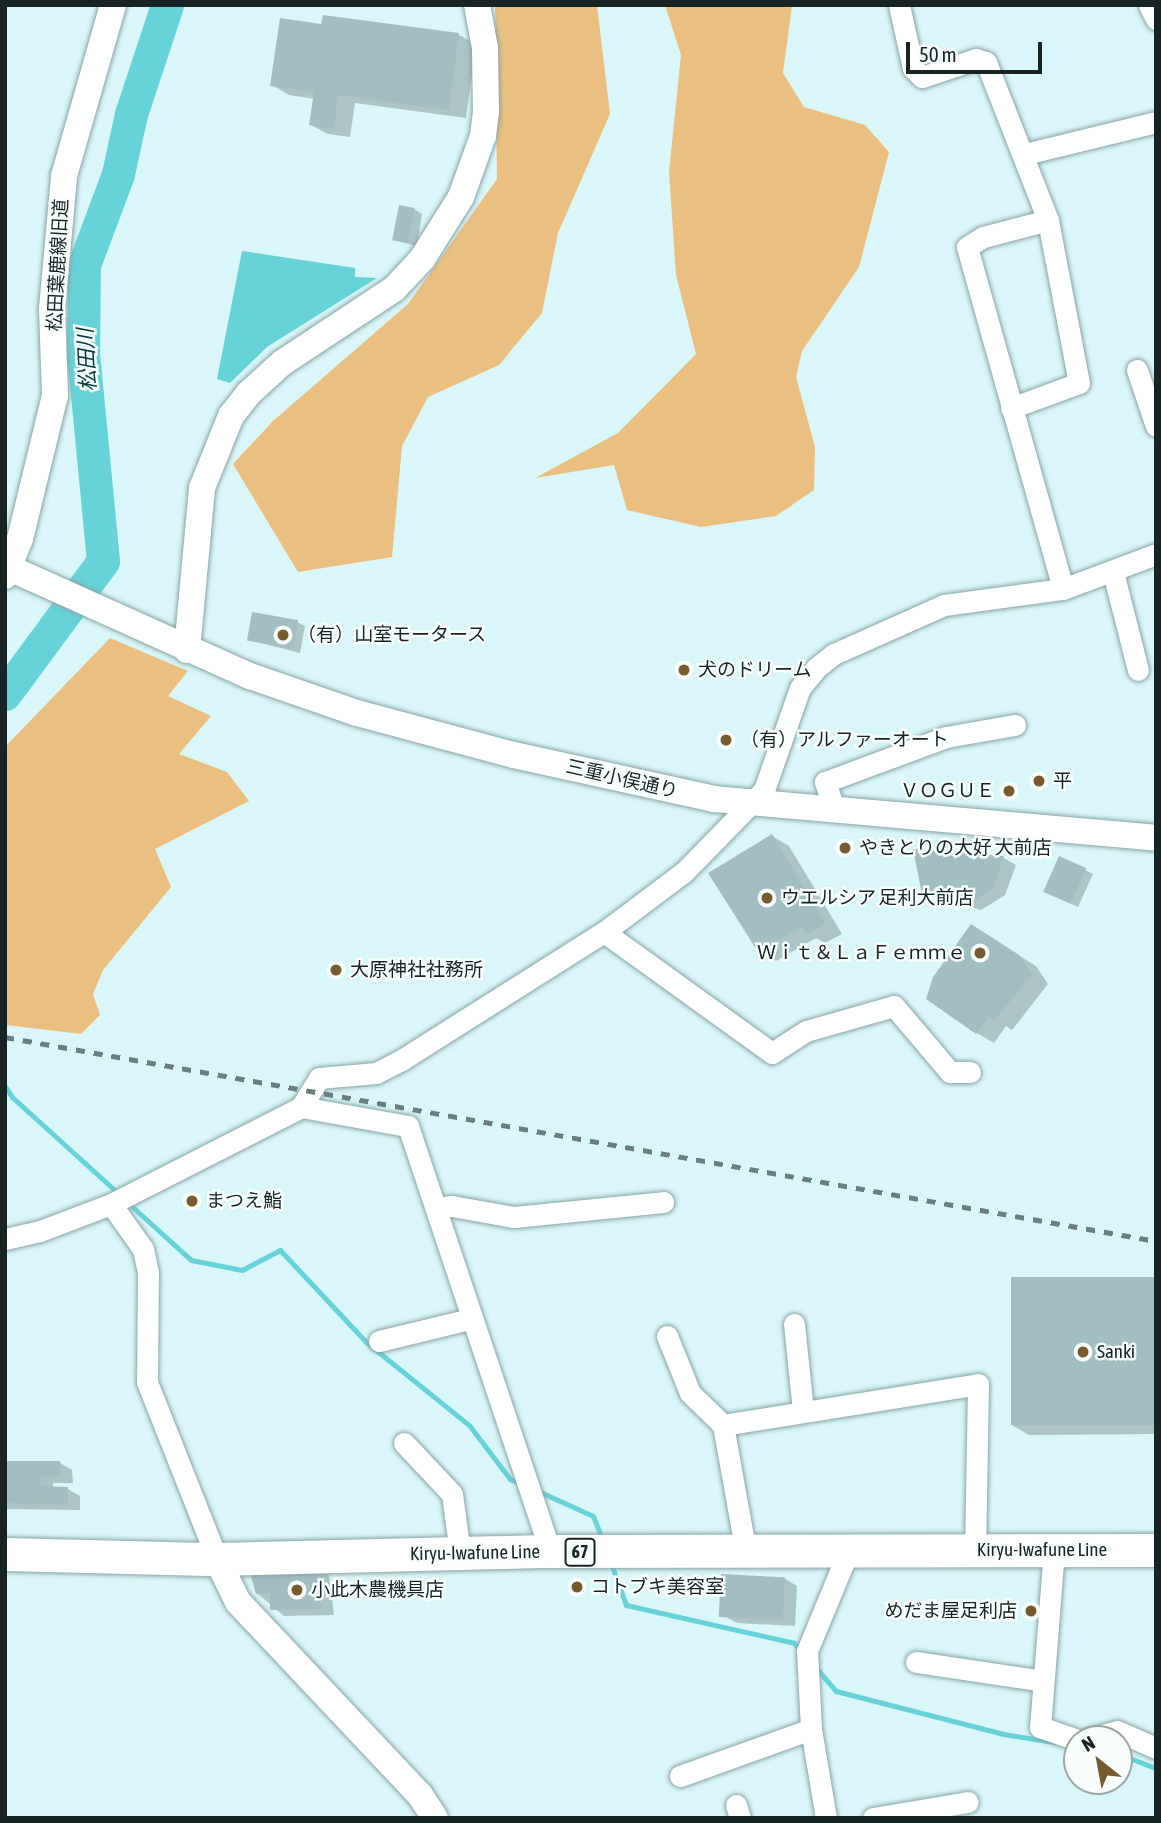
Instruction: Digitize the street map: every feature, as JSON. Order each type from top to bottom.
[{"type":"main road","name":"Kiryu-Iwafune Line","points":[[5,1554],[217,1559],[550,1551],[747,1553],[1156,1550]]},
{"type":"street","name":"松田葉鹿線旧道","points":[[7,570],[48,433],[55,394],[52,288],[64,176],[113,5]]},
{"type":"street","points":[[187,650],[202,488],[232,416],[248,394],[282,363],[394,289],[422,259],[461,197],[483,136],[486,113],[485,48],[477,5]]},
{"type":"street","points":[[900,5],[913,68],[922,77],[976,59],[986,62],[1025,153],[1048,220],[1079,383],[1011,408]]},
{"type":"street","points":[[1149,5],[1156,19]]},
{"type":"street","points":[[1025,153],[1156,122]]},
{"type":"street","points":[[1048,220],[983,237],[967,247],[1063,589]]},
{"type":"street","points":[[1137,370],[1156,426]]},
{"type":"street","points":[[5,1239],[40,1231],[111,1204],[301,1107],[319,1078],[376,1073],[604,932],[684,872],[754,804],[764,790],[800,688],[816,668],[834,654],[944,606],[1063,589],[1156,554]]},
{"type":"street","name":"三重小俣通り","points":[[7,570],[37,579],[187,650],[356,713],[615,778],[754,804],[1156,838]]},
{"type":"street","points":[[1113,572],[1138,670]]},
{"type":"street","points":[[835,811],[825,782],[946,737],[1015,725]]},
{"type":"street","points":[[604,932],[772,1053],[806,1031],[894,1006],[950,1072],[970,1072]]},
{"type":"street","points":[[301,1107],[408,1126],[437,1208],[470,1319],[550,1551]]},
{"type":"street","points":[[437,1208],[452,1206],[514,1217],[663,1202]]},
{"type":"street","points":[[111,1204],[143,1249],[148,1272],[147,1382],[217,1559],[238,1602],[420,1795],[435,1818]]},
{"type":"street","points":[[379,1341],[470,1319]]},
{"type":"street","points":[[794,1324],[803,1411]]},
{"type":"street","points":[[667,1336],[691,1393],[723,1425],[747,1553]]},
{"type":"street","points":[[723,1425],[978,1384],[975,1550]]},
{"type":"street","points":[[404,1443],[453,1494],[460,1553]]},
{"type":"street","points":[[1054,1550],[1040,1727],[1063,1735]]},
{"type":"street","points":[[826,1818],[811,1729],[807,1651],[848,1552]]},
{"type":"street","points":[[916,1662],[1043,1681]]},
{"type":"street","points":[[680,1776],[811,1729]]},
{"type":"street","points":[[1133,1738],[1156,1748]]},
{"type":"street","points":[[873,1818],[968,1802]]},
{"type":"shaded area","points":[[495,5],[597,5],[610,114],[558,233],[542,313],[499,365],[428,397],[402,446],[392,557],[298,572],[233,464],[273,421],[408,304],[497,179]]},
{"type":"shaded area","points":[[665,5],[792,5],[783,73],[804,107],[865,125],[889,152],[859,267],[802,351],[796,377],[815,447],[814,490],[776,516],[701,527],[627,510],[614,465],[535,478],[618,433],[696,354],[676,275],[669,172],[681,55]]},
{"type":"shaded area","points":[[110,638],[188,671],[168,696],[211,716],[179,754],[227,772],[249,801],[155,849],[171,887],[103,970],[93,994],[100,1015],[81,1034],[6,1025],[5,747]]},
{"type":"water","points":[[242,251],[355,268],[355,277],[377,278],[267,347],[230,383],[217,379]]},
{"type":"building","points":[[323,15],[459,33],[449,110],[338,95],[334,129],[309,125],[314,92],[270,86],[280,18],[321,24]]},
{"type":"building","points":[[399,205],[415,208],[408,243],[392,240]]},
{"type":"building","points":[[252,612],[298,620],[293,649],[247,641]]},
{"type":"building","name":"ウエルシア 足利大前店","points":[[772,834],[826,924],[807,935],[802,927],[758,952],[708,873]]},
{"type":"building","points":[[913,849],[1004,856],[993,889],[967,904],[922,894]]},
{"type":"building","points":[[1059,856],[1086,868],[1071,904],[1043,892]]},
{"type":"building","points":[[971,924],[1019,955],[1032,974],[994,1021],[989,1017],[976,1034],[926,999],[933,977]]},
{"type":"building","name":"Sanki","points":[[1011,1277],[1156,1277],[1156,1425],[1011,1425]]},
{"type":"building","points":[[5,1461],[60,1461],[61,1476],[41,1477],[40,1486],[68,1487],[68,1504],[5,1503]]},
{"type":"building","points":[[317,1565],[322,1609],[270,1610],[270,1593],[256,1594],[249,1570]]},
{"type":"building","points":[[721,1574],[785,1577],[783,1620],[719,1617]]},
{"type":"waterway","name":"松田川","points":[[5,694],[103,561],[83,355],[84,265],[118,174],[131,114],[167,5]]},
{"type":"waterway","points":[[5,1086],[12,1097],[119,1194]]},
{"type":"waterway","points":[[126,1201],[191,1260],[242,1270],[280,1250],[366,1342],[469,1425],[510,1479],[519,1483]]},
{"type":"waterway","points":[[538,1491],[593,1516],[602,1538]]},
{"type":"waterway","points":[[610,1561],[626,1605],[794,1643],[802,1652]]},
{"type":"waterway","points":[[815,1667],[836,1691],[1003,1734],[1054,1742]]},
{"type":"waterway","points":[[1133,1759],[1156,1768]]},
{"type":"railway","points":[[5,1037],[1156,1241]]},
{"type":"place","name":"（有）山室モータース","points":[[283,635]]},
{"type":"place","name":"犬のドリーム","points":[[684,670]]},
{"type":"place","name":"（有）アルファーオート","points":[[726,740]]},
{"type":"place","name":"平","points":[[1039,781]]},
{"type":"place","name":"ＶＯＧＵＥ","points":[[1009,791]]},
{"type":"place","name":"やきとりの大好 大前店","points":[[845,848]]},
{"type":"place","name":"ウエルシア 足利大前店","points":[[767,898]]},
{"type":"place","name":"Ｗｉｔ＆ＬａＦｅｍｍｅ","points":[[980,953]]},
{"type":"place","name":"大原神社社務所","points":[[336,970]]},
{"type":"place","name":"まつえ鮨","points":[[192,1201]]},
{"type":"place","name":"Sanki","points":[[1083,1352]]},
{"type":"place","name":"コトブキ美容室","points":[[577,1587]]},
{"type":"place","name":"小此木農機具店","points":[[297,1590]]},
{"type":"place","name":"めだま屋足利店","points":[[1031,1611]]}]
